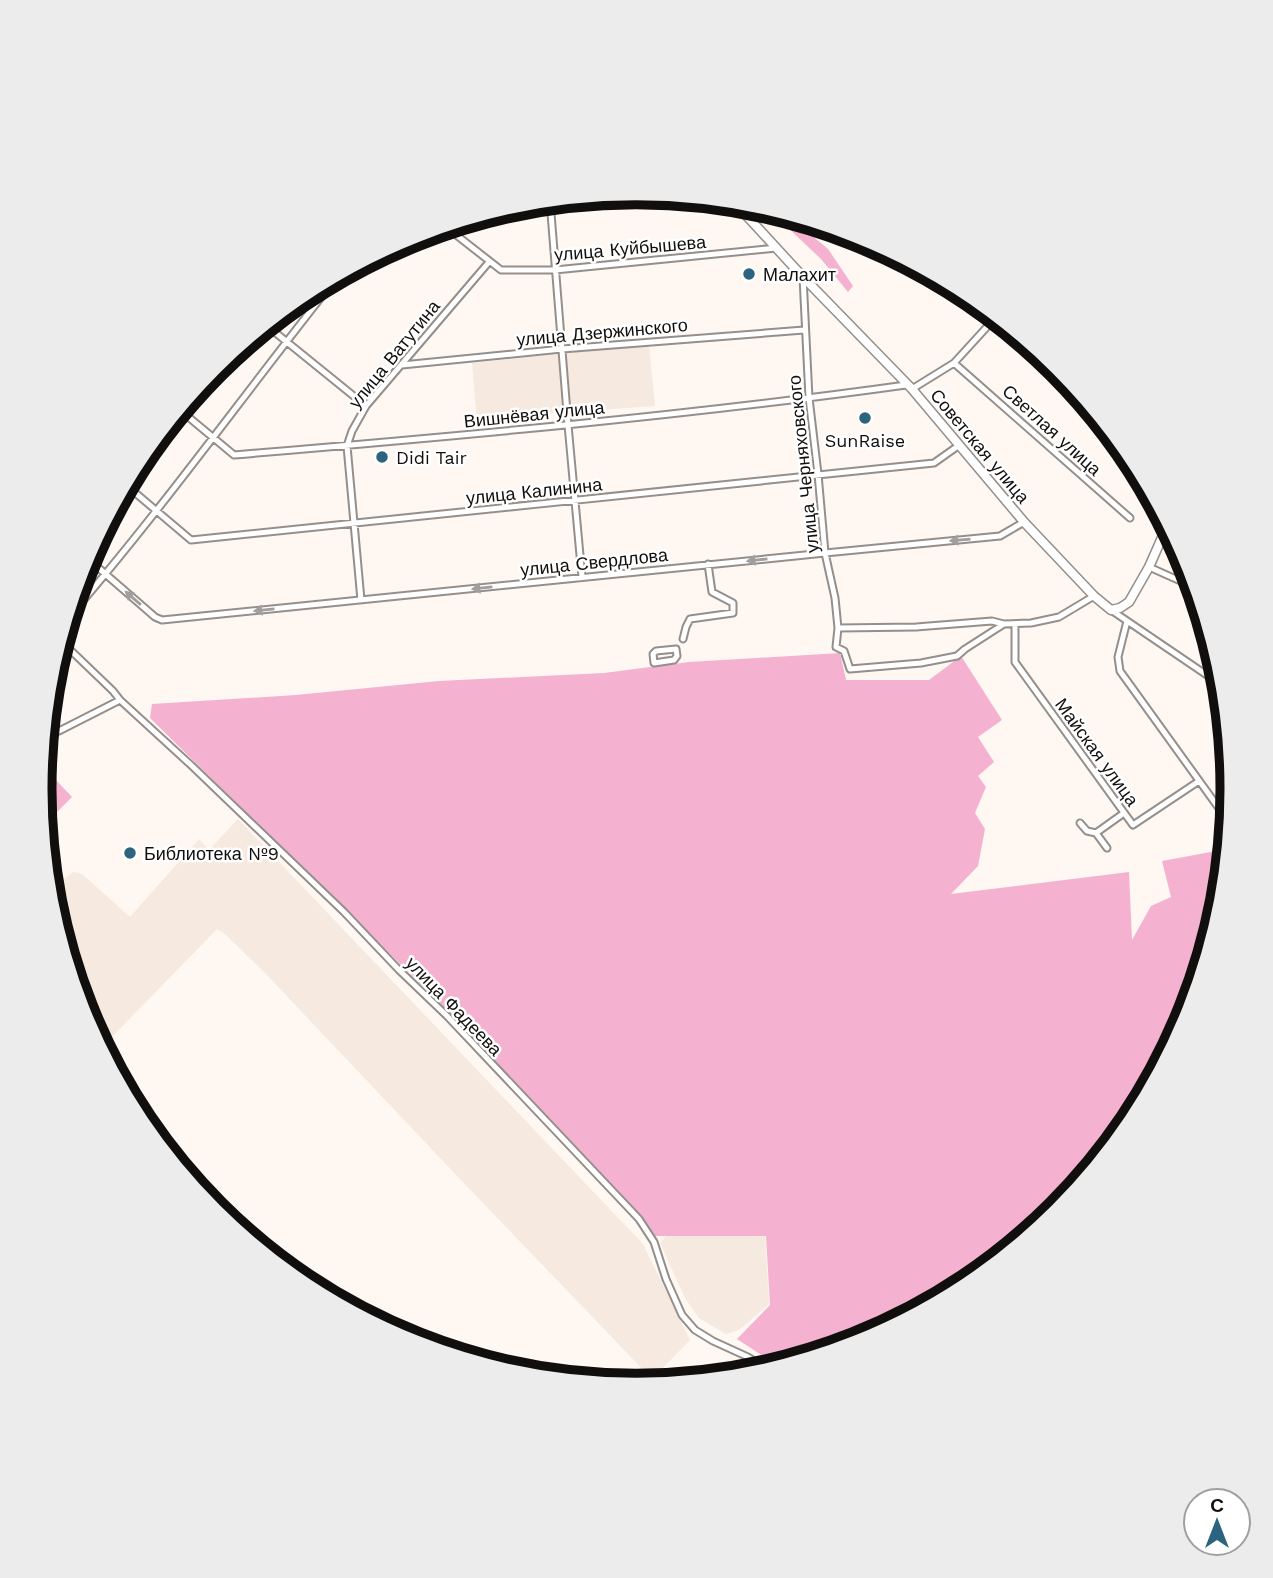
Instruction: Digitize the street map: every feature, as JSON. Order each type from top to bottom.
[{"type":"street","points":[[551,211],[582,577]]},
{"type":"street","name":"Советская улица","points":[[746,215],[909,387],[1024,522],[1094,596],[1126,621],[1209,677]]},
{"type":"street","points":[[455,234],[489,262]]},
{"type":"street","name":"улица Куйбышева","points":[[489,262],[501,270],[555,270],[776,248]]},
{"type":"street","name":"улица Ватутина","points":[[361,600],[347,446],[352,432],[366,406],[489,262]]},
{"type":"street","name":"улица Черняховского","points":[[803,277],[809,398],[825,553],[835,598],[838,628],[836,647],[844,651],[850,669],[921,663],[957,656],[1004,624]]},
{"type":"street","points":[[83,600],[321,298]]},
{"type":"street","points":[[909,387],[954,363],[989,324]]},
{"type":"street","name":"улица Дзержинского","points":[[402,365],[804,330]]},
{"type":"street","points":[[274,332],[366,406]]},
{"type":"street","name":"Светлая улица","points":[[954,363],[1130,518]]},
{"type":"street","name":"Вишнёвая улица","points":[[187,416],[234,455],[568,425],[909,387]]},
{"type":"street","name":"улица Калинина","points":[[134,492],[191,540],[934,463],[958,446]]},
{"type":"street","name":"улица Свердлова","points":[[106,574],[155,617],[162,620],[1000,537],[1024,522]]},
{"type":"street","points":[[1111,610],[1129,602],[1162,536]]},
{"type":"street","points":[[683,639],[690,618],[733,612],[733,603],[712,592],[708,565]]},
{"type":"street","points":[[97,566],[106,574]]},
{"type":"street","points":[[1149,567],[1182,582]]},
{"type":"street","points":[[838,628],[916,627],[992,621],[1004,624],[1031,623],[1059,617],[1094,596]]},
{"type":"street","points":[[1126,621],[1118,657],[1120,671],[1220,806]]},
{"type":"street","name":"Майская улица","points":[[1015,624],[1015,662],[1133,825],[1199,781]]},
{"type":"street","name":"улица Фадеева","points":[[70,649],[344,912],[447,1016],[639,1219],[654,1242],[682,1315],[695,1330],[754,1361]]},
{"type":"street","points":[[676,649],[677,656],[674,660],[654,663],[653,653],[676,649]]},
{"type":"street","points":[[56,729],[59,731],[120,700]]},
{"type":"street","points":[[1096,833],[1124,813]]},
{"type":"street","points":[[1080,823],[1087,831],[1096,833],[1107,848]]},
{"type":"shaded area","points":[[784,224],[806,230],[828,249],[853,286],[848,292],[821,259]]},
{"type":"shaded area","points":[[649,346],[655,406],[570,412],[564,353]]},
{"type":"shaded area","points":[[560,354],[564,412],[477,421],[472,363]]},
{"type":"shaded area","points":[[840,653],[846,680],[929,680],[961,656],[1002,720],[978,737],[994,762],[978,776],[986,787],[975,813],[985,829],[978,866],[951,894],[1129,872],[1132,940],[1151,906],[1171,897],[1162,861],[1217,851],[1201,940],[1176,1012],[1142,1081],[1100,1145],[1076,1174],[1022,1228],[961,1275],[928,1295],[860,1329],[766,1358],[737,1339],[770,1305],[766,1236],[655,1236],[459,1022],[150,718],[152,704],[296,695],[439,681],[604,673],[689,662]]},
{"type":"shaded area","points":[[53,779],[72,797],[53,816],[52,789]]},
{"type":"shaded area","points":[[238,819],[643,1244],[690,1340],[658,1372],[646,1373],[265,973],[217,929],[109,1039],[83,977],[60,882],[73,872],[82,874],[130,917],[199,839],[209,850]]},
{"type":"shaded area","points":[[668,1233],[765,1233],[769,1304],[739,1330],[726,1334],[699,1318],[685,1298],[660,1243]]},
{"type":"place","name":"Малахит","points":[[749,274]]},
{"type":"place","name":"SunRaise","points":[[865,418]]},
{"type":"place","name":"Didi Tair","points":[[382,457]]},
{"type":"place","name":"Библиотека №9","points":[[130,853]]}]
